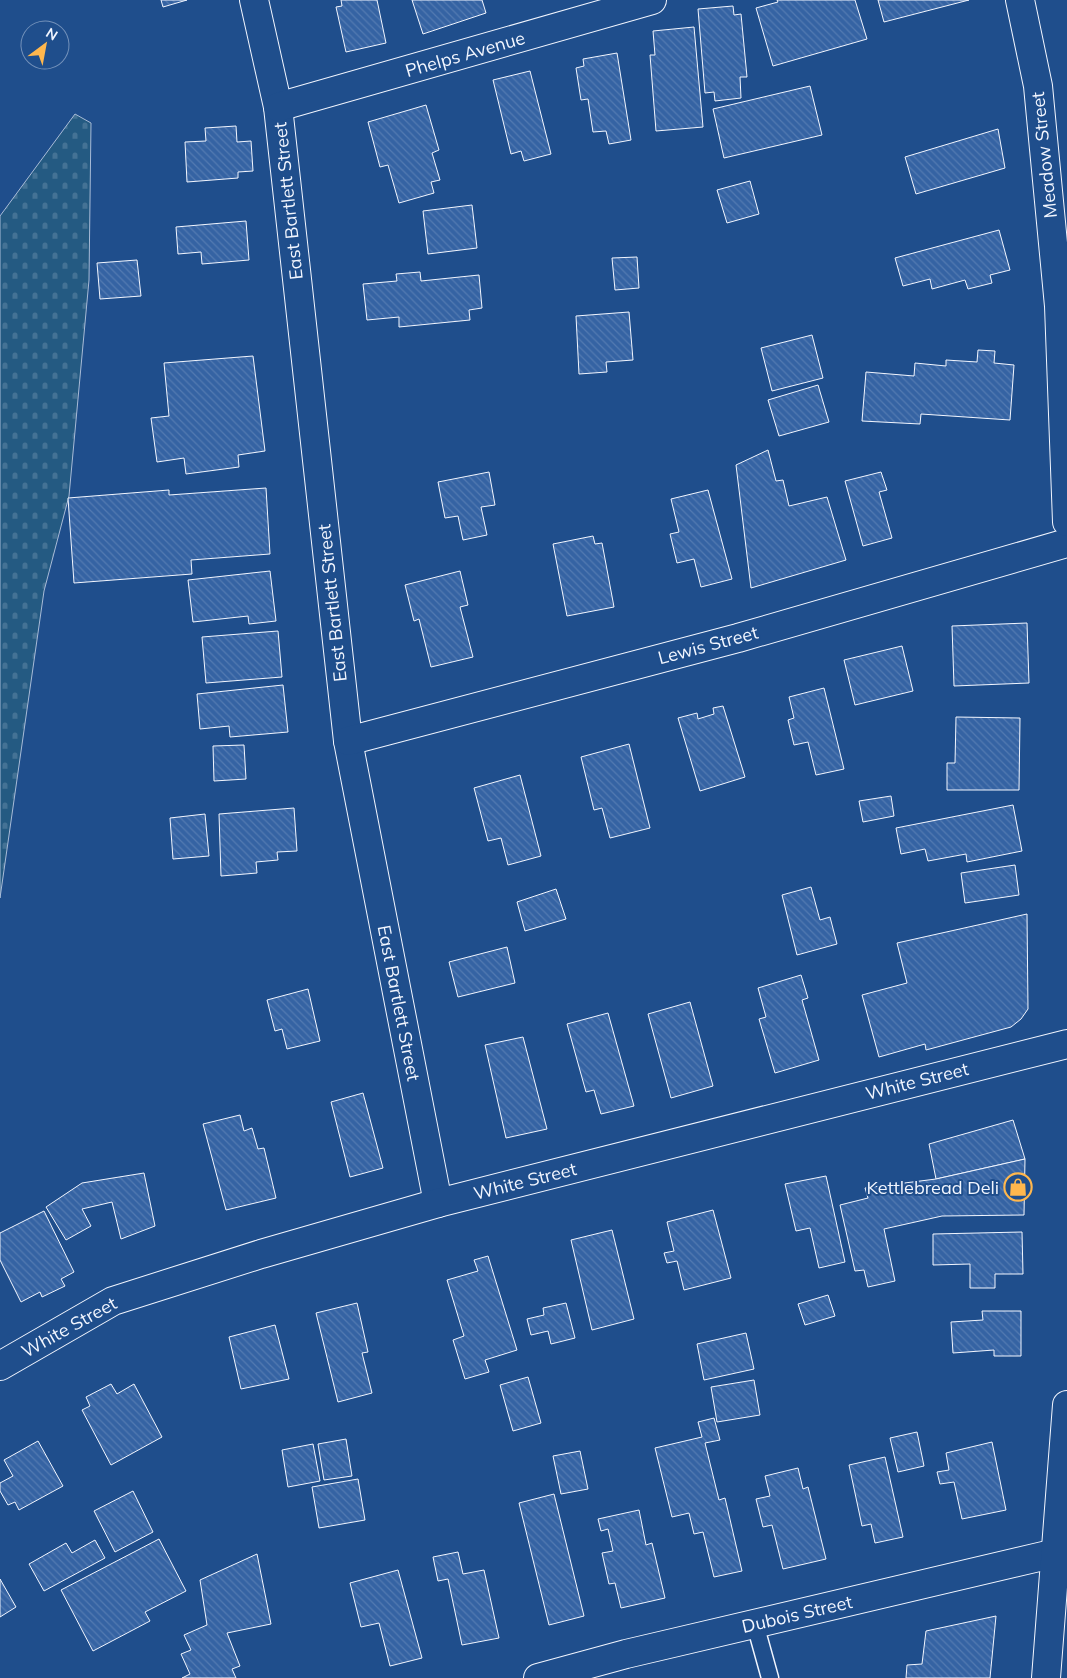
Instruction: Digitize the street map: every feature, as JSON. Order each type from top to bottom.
[{"type":"street","name":"East Bartlett Street","points":[[254,0],[278,107],[348,741],[438,1203]]},
{"type":"street","name":"Phelps Avenue","points":[[278,107],[652,0]]},
{"type":"street","name":"Meadow Street","points":[[1020,0],[1038,86],[1059,306],[1067,522]]},
{"type":"street","name":"Lewis Street","points":[[348,741],[729,640],[1067,543]]},
{"type":"street","name":"White Street","points":[[0,1366],[113,1301],[262,1254],[438,1203],[1067,1044]]},
{"type":"street","points":[[1046,1678],[1067,1405]]},
{"type":"street","name":"Dubois Street","points":[[538,1678],[626,1654],[1056,1553]]},
{"type":"lane","points":[[755,1624],[770,1678]]},
{"type":"green space","points":[[75,114],[91,123],[89,280],[69,496],[44,591],[0,898],[0,216]]},
{"type":"building","points":[[161,0],[187,0],[163,7]]},
{"type":"building","points":[[341,0],[377,0],[386,43],[346,52],[336,7],[342,6]]},
{"type":"building","points":[[412,0],[482,0],[486,13],[423,34]]},
{"type":"building","points":[[777,0],[855,0],[867,39],[773,66],[756,8],[778,2]]},
{"type":"building","points":[[878,0],[969,0],[884,22]]},
{"type":"building","points":[[733,6],[734,15],[741,14],[747,77],[740,77],[741,98],[715,101],[714,92],[705,93],[698,9]]},
{"type":"building","points":[[694,27],[703,127],[656,131],[650,55],[655,55],[653,31]]},
{"type":"building","points":[[617,53],[631,140],[609,144],[606,131],[593,132],[588,99],[581,100],[576,68],[584,66],[583,59]]},
{"type":"building","points":[[530,71],[551,154],[524,161],[521,151],[511,154],[493,80]]},
{"type":"building","points":[[810,86],[822,135],[724,158],[713,109]]},
{"type":"building","points":[[426,105],[439,150],[432,153],[440,180],[431,182],[434,193],[399,203],[388,165],[380,167],[368,122]]},
{"type":"building","points":[[236,126],[237,142],[251,141],[253,171],[238,172],[238,178],[187,182],[185,142],[206,141],[205,128]]},
{"type":"building","points":[[998,129],[1005,168],[916,194],[905,157]]},
{"type":"building","points":[[750,181],[759,214],[727,223],[717,190]]},
{"type":"building","points":[[472,205],[477,248],[428,254],[423,211]]},
{"type":"building","points":[[246,221],[249,260],[202,264],[201,252],[178,254],[176,227]]},
{"type":"building","points":[[999,230],[1010,270],[990,275],[992,283],[968,289],[965,280],[932,289],[930,279],[903,286],[895,258]]},
{"type":"building","points":[[637,257],[639,288],[615,290],[612,258]]},
{"type":"building","points":[[137,260],[141,296],[100,299],[97,263]]},
{"type":"building","points":[[420,272],[421,281],[479,275],[482,308],[469,310],[470,320],[399,327],[399,317],[367,320],[363,284],[397,281],[396,274]]},
{"type":"building","points":[[629,312],[633,360],[606,362],[607,372],[579,374],[576,316]]},
{"type":"building","points":[[812,335],[823,378],[772,391],[761,348]]},
{"type":"building","points":[[978,350],[995,351],[994,363],[1014,365],[1010,420],[921,414],[920,424],[862,421],[866,372],[914,376],[915,363],[946,366],[946,360],[977,362]]},
{"type":"building","points":[[253,356],[265,451],[238,455],[239,467],[186,474],[184,458],[157,462],[151,418],[169,416],[164,363]]},
{"type":"building","points":[[818,385],[829,422],[779,436],[768,400]]},
{"type":"building","points":[[768,450],[776,481],[783,480],[789,506],[827,497],[846,560],[751,588],[736,465]]},
{"type":"building","points":[[489,472],[495,505],[481,507],[487,535],[463,540],[458,516],[445,518],[438,482]]},
{"type":"building","points":[[881,472],[887,490],[879,492],[892,538],[863,546],[845,481]]},
{"type":"building","points":[[266,488],[270,554],[191,560],[192,574],[74,583],[68,498],[169,490],[169,495]]},
{"type":"building","points":[[708,490],[732,579],[701,587],[694,559],[677,563],[670,534],[679,532],[671,499]]},
{"type":"building","points":[[593,536],[595,544],[602,543],[614,607],[567,616],[553,544]]},
{"type":"building","points":[[270,571],[276,621],[249,624],[248,616],[193,622],[188,580]]},
{"type":"building","points":[[460,571],[468,605],[460,607],[473,657],[431,667],[419,619],[414,621],[405,585]]},
{"type":"building","points":[[1027,623],[1029,683],[954,686],[952,626]]},
{"type":"building","points":[[278,631],[282,677],[206,683],[202,637]]},
{"type":"building","points":[[902,646],[913,691],[855,705],[844,660]]},
{"type":"building","points":[[283,685],[288,732],[230,737],[229,726],[200,729],[197,694]]},
{"type":"building","points":[[824,688],[844,769],[816,775],[808,742],[794,745],[788,720],[794,718],[789,697]]},
{"type":"building","points":[[723,706],[745,777],[700,791],[678,718],[697,713],[698,719],[714,714],[713,708]]},
{"type":"building","points":[[956,717],[1020,718],[1019,790],[947,790],[947,763],[955,763]]},
{"type":"building","points":[[629,744],[650,828],[610,838],[602,808],[594,810],[581,757]]},
{"type":"building","points":[[244,745],[246,779],[214,781],[213,746]]},
{"type":"building","points":[[520,775],[541,856],[508,865],[501,838],[488,841],[474,788]]},
{"type":"building","points":[[891,796],[894,816],[863,822],[859,801]]},
{"type":"building","points":[[1013,805],[1022,851],[967,862],[966,854],[928,861],[925,849],[901,854],[896,828]]},
{"type":"building","points":[[294,808],[297,851],[277,852],[278,860],[256,862],[257,873],[221,876],[219,814]]},
{"type":"building","points":[[205,814],[209,856],[173,859],[170,818]]},
{"type":"building","points":[[1015,865],[1019,895],[965,903],[961,873]]},
{"type":"building","points":[[811,887],[820,920],[830,917],[837,944],[797,955],[782,895]]},
{"type":"building","points":[[556,889],[566,919],[525,931],[517,902]]},
{"type":"building","points":[[1027,914],[1028,1009],[1021,1019],[1011,1027],[926,1050],[925,1044],[879,1057],[862,995],[907,983],[897,943]]},
{"type":"building","points":[[507,947],[515,983],[458,997],[449,962]]},
{"type":"building","points":[[801,975],[808,998],[802,1000],[819,1060],[775,1073],[759,1019],[766,1017],[758,988]]},
{"type":"building","points":[[308,989],[320,1041],[287,1049],[282,1029],[275,1031],[267,1000]]},
{"type":"building","points":[[690,1002],[713,1086],[671,1098],[648,1014]]},
{"type":"building","points":[[608,1013],[634,1106],[601,1114],[594,1090],[586,1092],[567,1024]]},
{"type":"building","points":[[523,1037],[547,1129],[506,1138],[485,1045]]},
{"type":"building","points":[[363,1093],[383,1168],[350,1177],[331,1102]]},
{"type":"building","points":[[240,1115],[244,1131],[252,1128],[258,1149],[264,1148],[276,1198],[226,1210],[203,1124]]},
{"type":"building","points":[[1013,1120],[1025,1159],[936,1179],[929,1144]]},
{"type":"building","points":[[1025,1159],[1024,1215],[942,1216],[884,1229],[895,1281],[868,1287],[864,1270],[855,1271],[840,1205],[868,1198],[865,1188],[936,1179]]},
{"type":"building","points":[[144,1173],[155,1226],[121,1239],[112,1202],[82,1209],[91,1226],[66,1240],[46,1207],[82,1183]]},
{"type":"building","points":[[826,1176],[845,1262],[819,1268],[810,1228],[796,1231],[785,1184]]},
{"type":"building","points":[[713,1210],[731,1278],[684,1290],[677,1261],[667,1263],[664,1253],[674,1251],[667,1222]]},
{"type":"building","points":[[44,1211],[74,1272],[61,1279],[65,1286],[42,1297],[40,1292],[21,1302],[0,1260],[0,1233]]},
{"type":"building","points":[[612,1230],[634,1319],[592,1330],[571,1240]]},
{"type":"building","points":[[1022,1232],[1023,1274],[995,1274],[995,1288],[970,1288],[970,1264],[933,1265],[933,1234]]},
{"type":"building","points":[[488,1256],[517,1350],[485,1360],[489,1372],[465,1379],[453,1340],[464,1336],[447,1280],[478,1271],[474,1260]]},
{"type":"building","points":[[828,1295],[835,1316],[805,1325],[798,1304]]},
{"type":"building","points":[[357,1303],[368,1352],[362,1353],[372,1393],[338,1402],[316,1313]]},
{"type":"building","points":[[566,1303],[575,1338],[551,1344],[548,1331],[531,1335],[527,1319],[544,1315],[543,1308]]},
{"type":"building","points":[[982,1311],[1021,1311],[1021,1356],[994,1356],[994,1350],[953,1353],[951,1322],[983,1320]]},
{"type":"building","points":[[275,1325],[289,1379],[241,1389],[229,1337]]},
{"type":"building","points":[[746,1333],[754,1369],[704,1380],[697,1344]]},
{"type":"building","points":[[528,1377],[541,1423],[513,1431],[500,1385]]},
{"type":"building","points":[[754,1380],[760,1415],[717,1422],[711,1387]]},
{"type":"building","points":[[111,1384],[117,1394],[134,1384],[162,1437],[111,1465],[82,1410],[90,1406],[86,1397]]},
{"type":"building","points":[[714,1418],[720,1440],[705,1443],[719,1500],[725,1498],[742,1571],[714,1577],[703,1532],[694,1534],[689,1513],[672,1517],[655,1448],[702,1437],[698,1422]]},
{"type":"building","points":[[917,1432],[924,1466],[898,1472],[890,1438]]},
{"type":"building","points":[[346,1439],[352,1476],[324,1480],[318,1444]]},
{"type":"building","points":[[38,1441],[63,1486],[19,1510],[15,1502],[8,1505],[0,1491],[0,1483],[13,1476],[4,1460]]},
{"type":"building","points":[[992,1442],[1006,1510],[962,1519],[954,1482],[940,1484],[937,1472],[949,1470],[946,1453]]},
{"type":"building","points":[[313,1444],[320,1481],[288,1487],[282,1450]]},
{"type":"building","points":[[580,1451],[588,1489],[561,1494],[553,1456]]},
{"type":"building","points":[[885,1457],[903,1537],[875,1543],[871,1524],[862,1526],[849,1465]]},
{"type":"building","points":[[798,1468],[803,1489],[808,1487],[826,1559],[783,1569],[772,1525],[763,1527],[756,1499],[770,1496],[765,1476]]},
{"type":"building","points":[[358,1479],[365,1520],[319,1528],[312,1487]]},
{"type":"building","points":[[133,1491],[153,1532],[115,1552],[94,1511]]},
{"type":"building","points":[[554,1494],[584,1616],[549,1625],[519,1503]]},
{"type":"building","points":[[639,1510],[646,1545],[652,1543],[665,1598],[621,1608],[615,1583],[609,1584],[602,1553],[613,1551],[608,1529],[601,1531],[598,1519]]},
{"type":"building","points":[[159,1539],[186,1591],[145,1612],[150,1621],[93,1651],[61,1590]]},
{"type":"building","points":[[95,1540],[105,1558],[44,1591],[29,1564],[66,1543],[72,1553]]},
{"type":"building","points":[[458,1552],[463,1574],[484,1570],[499,1638],[462,1645],[448,1579],[438,1581],[433,1557]]},
{"type":"building","points":[[257,1554],[271,1624],[227,1633],[240,1666],[232,1669],[236,1678],[182,1678],[190,1674],[181,1654],[191,1650],[184,1635],[207,1625],[200,1580]]},
{"type":"building","points":[[398,1570],[422,1658],[390,1666],[379,1623],[361,1627],[350,1583]]},
{"type":"building","points":[[0,1579],[16,1607],[0,1617]]},
{"type":"building","points":[[996,1616],[990,1678],[906,1678],[907,1665],[922,1664],[926,1631]]},
{"type":"place","name":"Kettlebread Deli","points":[[1018,1187]]}]
